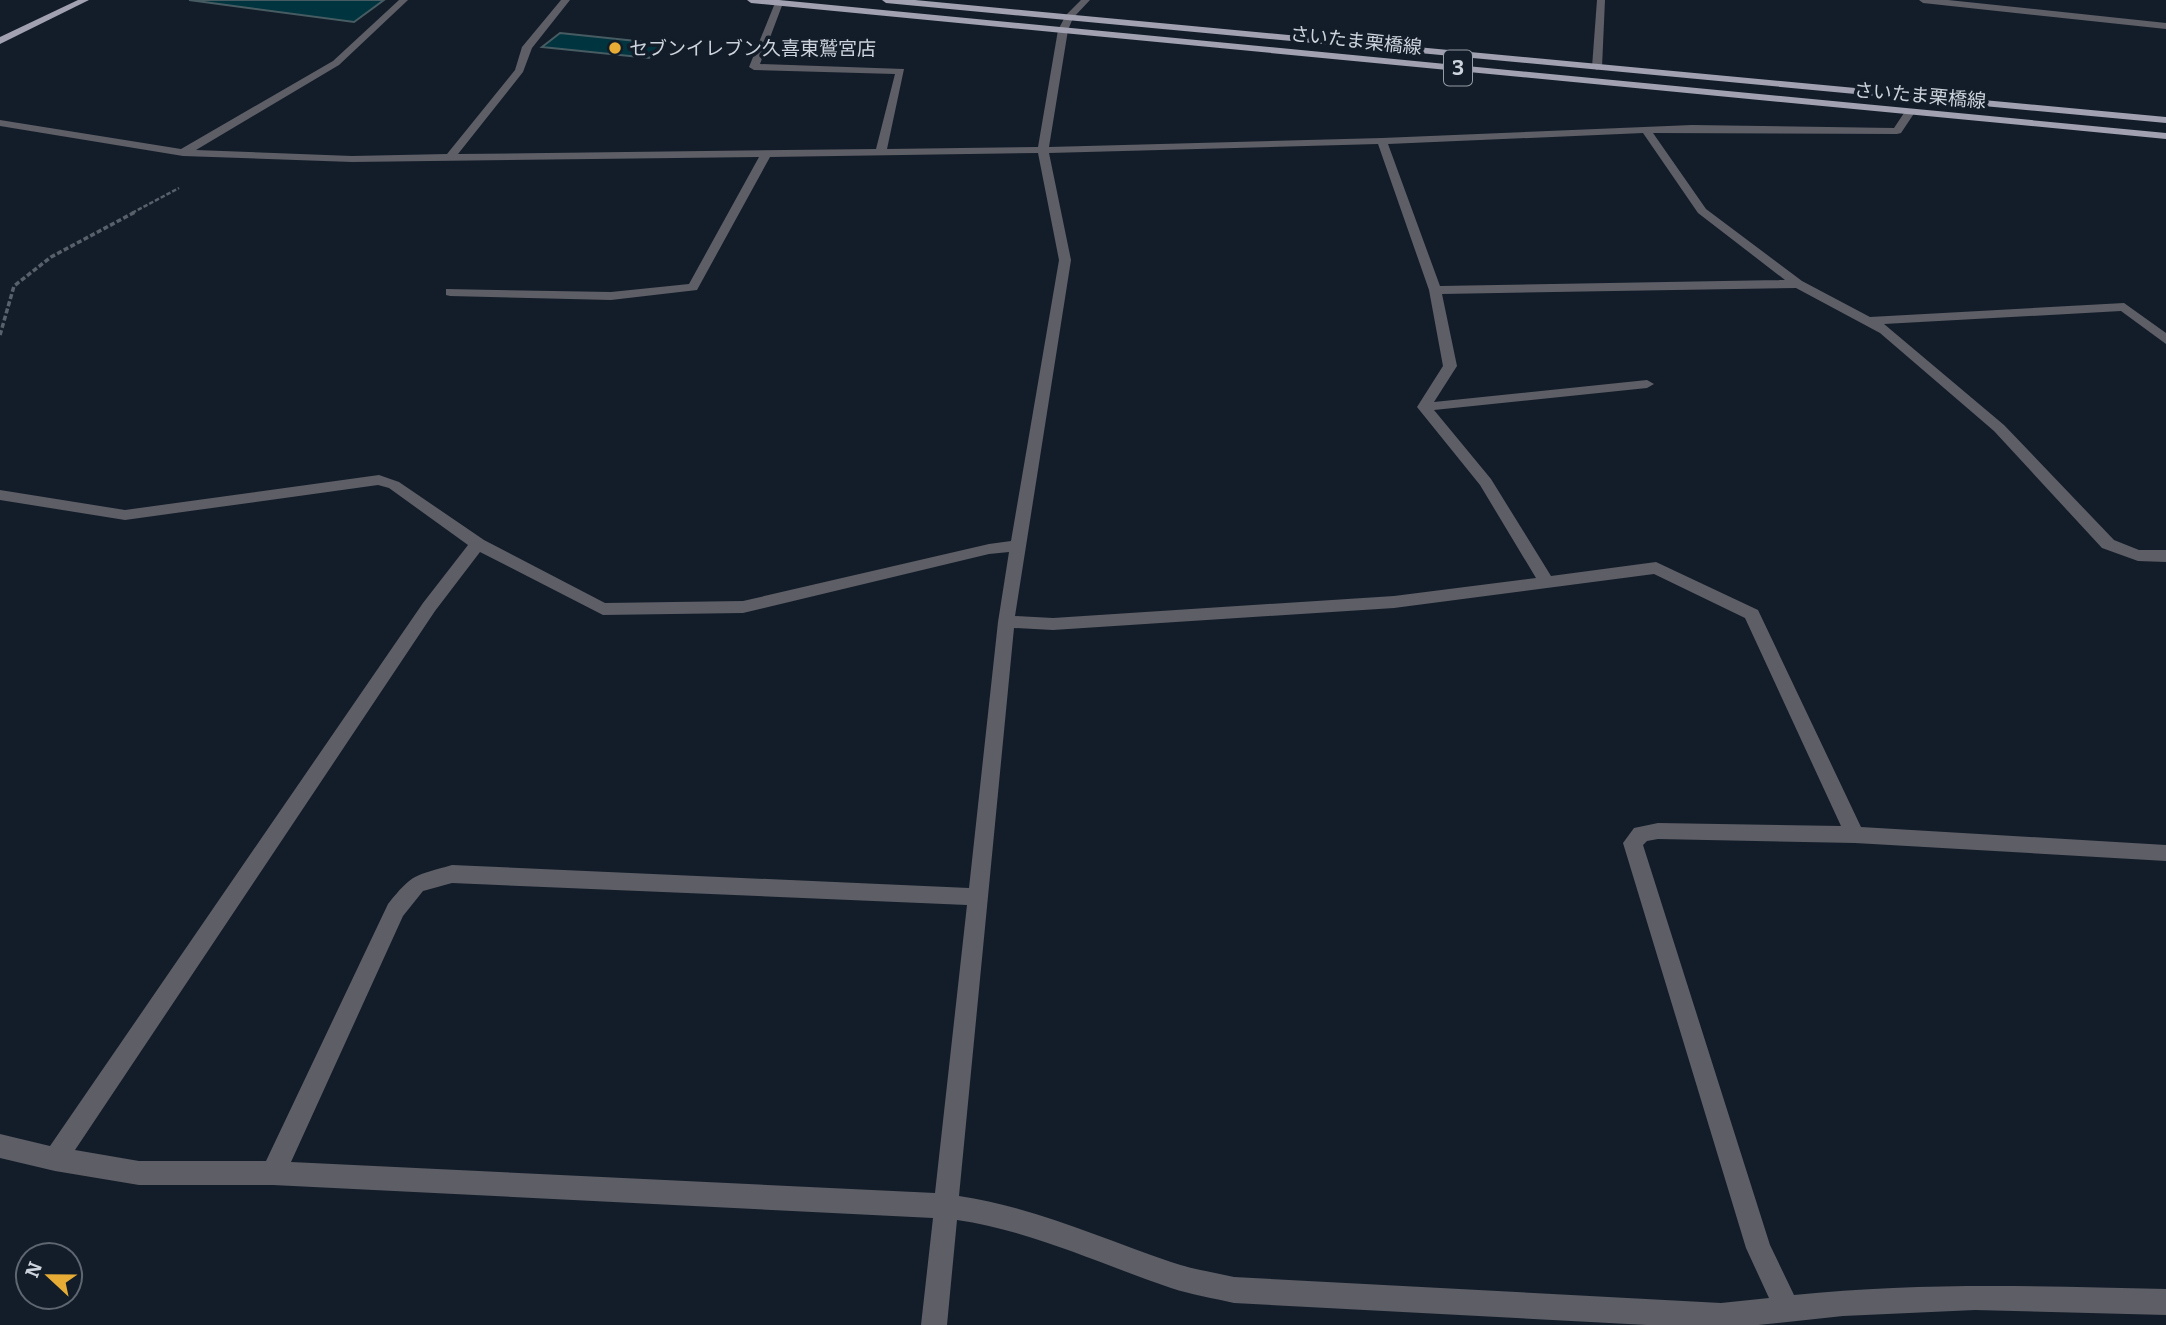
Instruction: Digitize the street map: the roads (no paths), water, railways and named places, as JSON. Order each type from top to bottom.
[{"type":"main road","points":[[0,41],[85,0]]},
{"type":"main road","name":"さいたま栗橋線","points":[[751,0],[2166,136]]},
{"type":"main road","name":"さいたま栗橋線","points":[[886,0],[2166,120]]},
{"type":"street","points":[[183,153],[336,63],[404,0]]},
{"type":"street","points":[[449,159],[520,70],[527,47],[566,0]]},
{"type":"street","points":[[934,1325],[1006,622],[1065,260],[1043,150],[1063,30],[1069,17],[1086,0]]},
{"type":"street","points":[[1597,67],[1601,0]]},
{"type":"street","points":[[1923,0],[2166,26]]},
{"type":"street","points":[[779,3],[754,67],[901,71],[881,152]]},
{"type":"street","points":[[0,123],[183,153],[449,159],[1043,150],[1382,141],[1646,130],[1897,131],[1910,112]]},
{"type":"street","points":[[1646,130],[1702,211],[1798,284],[1885,330],[1999,428],[2108,544],[2138,555],[2166,556]]},
{"type":"street","points":[[1382,141],[1435,290],[1450,366],[1424,407]]},
{"type":"street","points":[[450,292],[611,296],[693,287],[766,154]]},
{"type":"street","points":[[1435,290],[1798,284]]},
{"type":"street","points":[[1868,321],[2124,307],[2166,340]]},
{"type":"street","points":[[1424,407],[1647,384]]},
{"type":"street","points":[[1424,407],[1486,482],[1547,583]]},
{"type":"street","points":[[0,495],[125,515],[379,480],[394,485],[478,544],[603,609],[743,607],[989,549],[1017,546]]},
{"type":"street","points":[[55,1159],[429,607],[478,544]]},
{"type":"street","points":[[1006,622],[1053,624],[1395,602],[1656,568],[1752,614],[1856,835]]},
{"type":"street","points":[[1787,1309],[1759,1248],[1633,843],[1641,834],[1658,831],[1856,835],[2166,853]]},
{"type":"street","points":[[274,1173],[395,910],[416,884],[452,874],[979,897]]},
{"type":"street","points":[[0,1146],[55,1159],[139,1172],[274,1173],[945,1206],[993,1213],[1041,1227],[1174,1276],[1234,1290],[1721,1316],[1843,1303],[1975,1297],[2166,1302]]},
{"type":"place","name":"セブンイレブン久喜東鷲宮店","points":[[615,48]]}]
